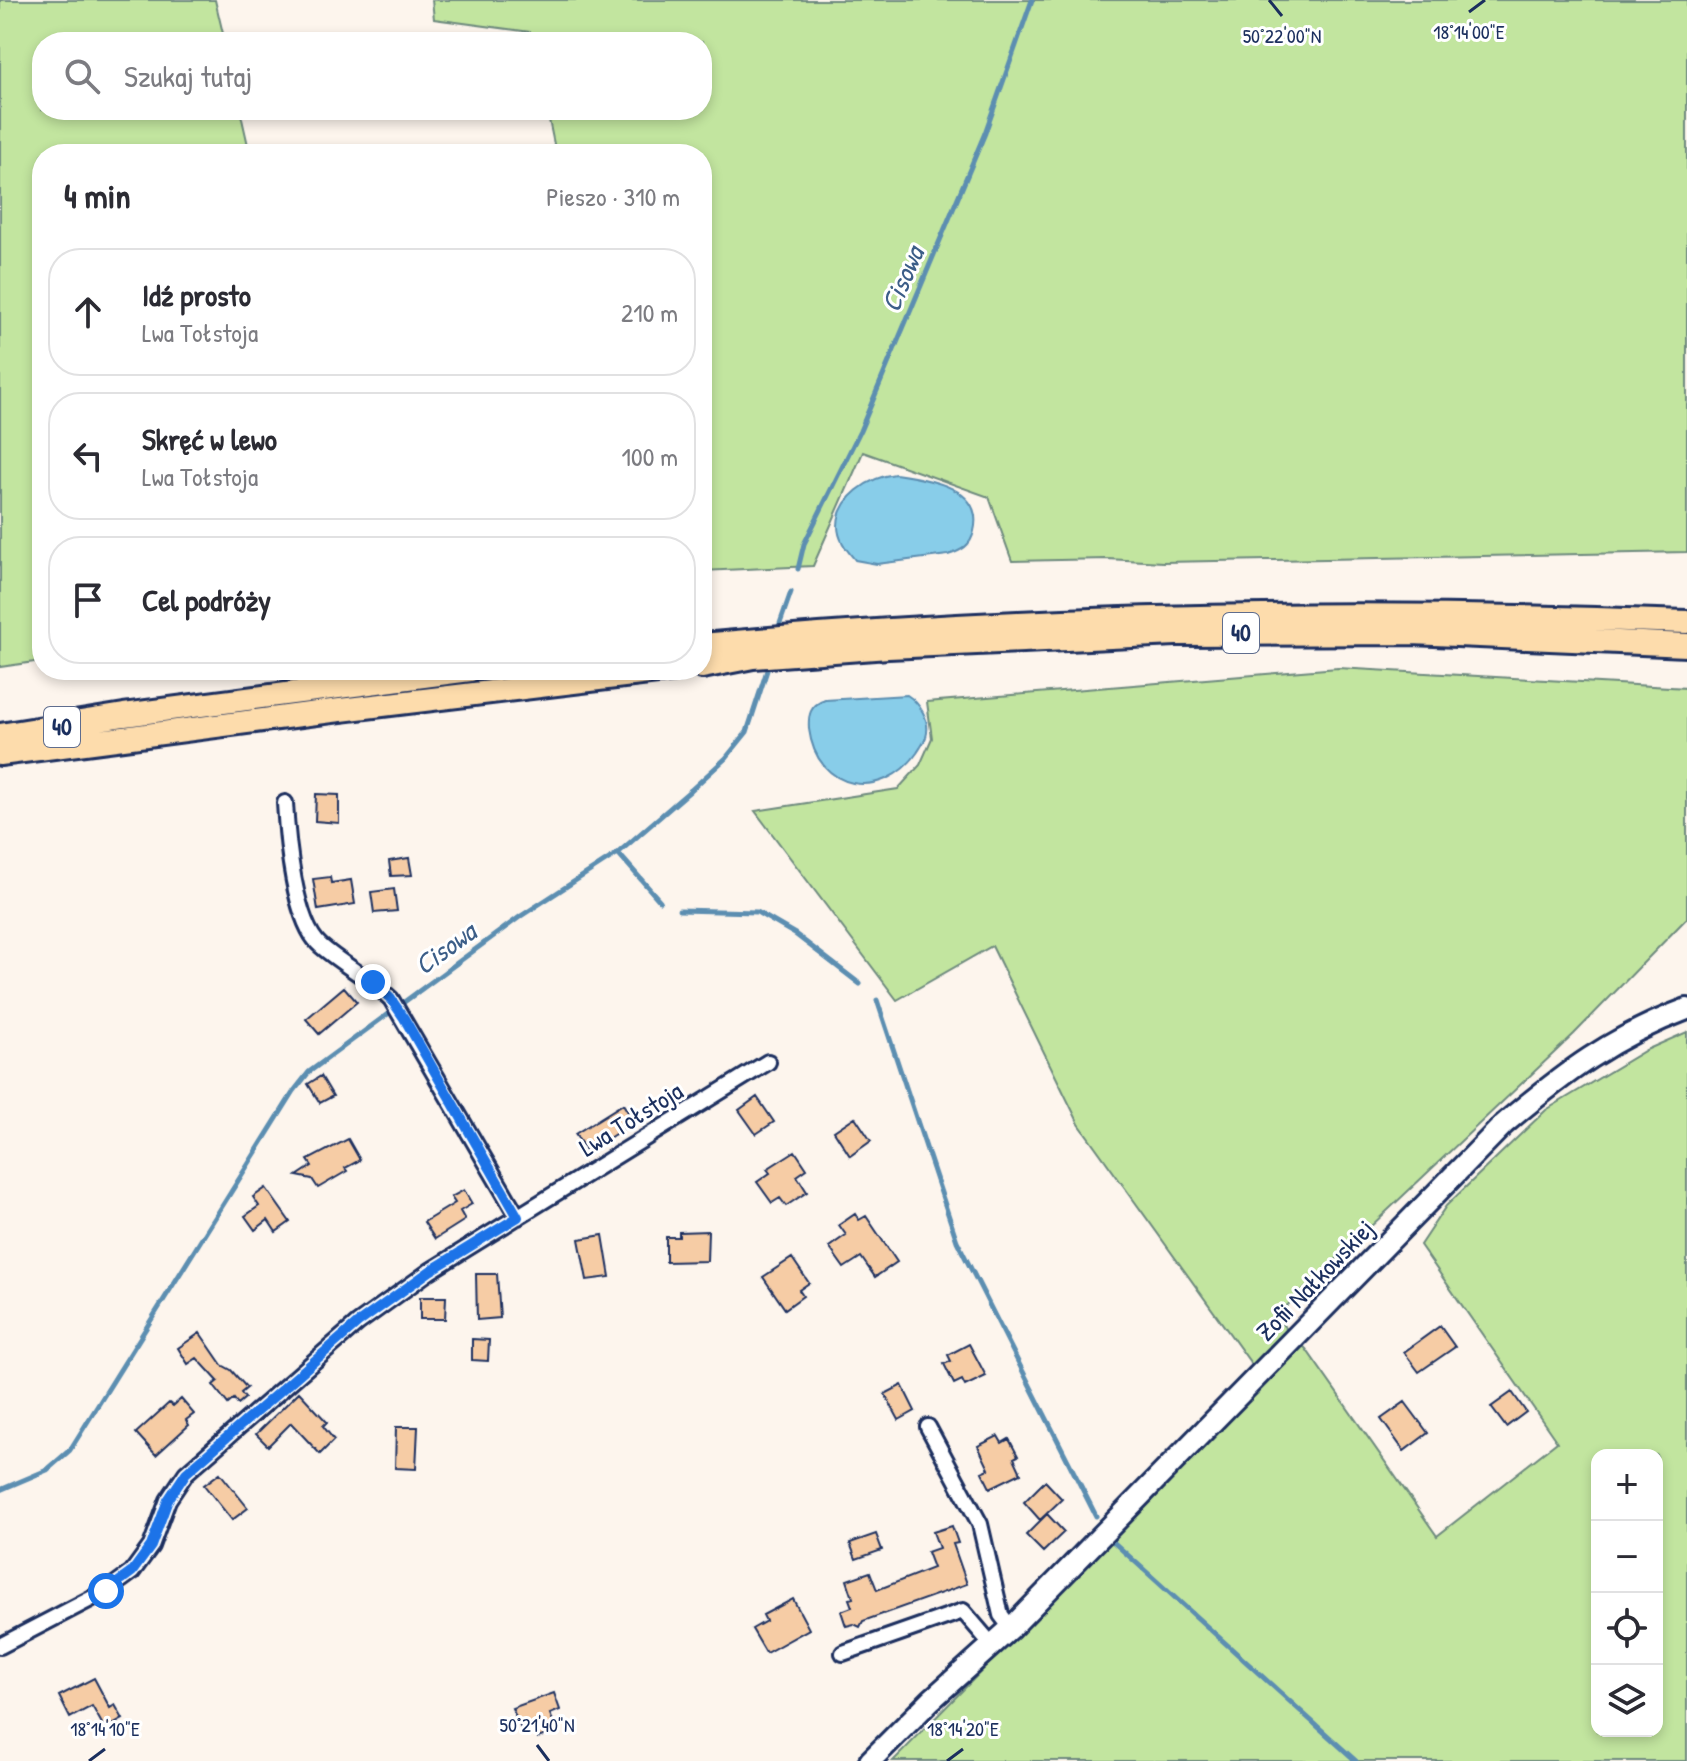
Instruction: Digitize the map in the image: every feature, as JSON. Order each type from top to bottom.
[{"type":"main road","name":"40","points":[[712,646],[756,648],[1052,621],[1309,615],[1515,616],[1687,622]]},
{"type":"main road","name":"40","points":[[797,645],[1254,633],[1427,634],[1687,645]]},
{"type":"main road","name":"40","points":[[712,663],[756,648]]},
{"type":"main road","name":"40","points":[[0,735],[124,715],[393,680]]},
{"type":"main road","name":"40","points":[[0,754],[590,680]]},
{"type":"street","points":[[285,803],[292,877],[310,933],[319,945],[373,982],[391,999],[518,1217]]},
{"type":"street","name":"Zofii Nałkowskiej","points":[[870,1761],[1011,1628],[1504,1124],[1550,1084],[1615,1040],[1687,1009]]},
{"type":"street","name":"Lwa Tołstoja","points":[[0,1646],[106,1591],[132,1572],[151,1546],[168,1500],[186,1473],[358,1323],[430,1271],[768,1062]]},
{"type":"street","points":[[928,1427],[980,1524],[1001,1615],[1011,1628]]},
{"type":"street","points":[[843,1653],[963,1611],[992,1645]]},
{"type":"green space","points":[[0,0],[215,0],[223,32],[32,32],[32,120],[242,120],[248,144],[32,144],[32,662],[0,667]]},
{"type":"green space","points":[[432,0],[1687,0],[1687,552],[1163,562],[1107,559],[1012,561],[989,497],[863,452],[813,566],[712,571],[712,144],[554,144],[549,120],[712,120],[712,32],[530,32],[434,19]]},
{"type":"green space","points":[[1338,668],[1687,688],[1687,918],[1574,1034],[1275,1317],[1306,1349],[1437,1536],[1557,1442],[1420,1245],[1446,1206],[1546,1110],[1646,1050],[1687,1032],[1687,1761],[893,1761],[1265,1383],[1079,1124],[992,946],[897,1000],[755,811],[898,789],[920,765],[932,738],[927,702]]},
{"type":"water","points":[[895,474],[937,483],[962,495],[971,504],[975,516],[973,536],[968,544],[948,555],[877,564],[855,560],[838,531],[843,506],[866,484]]},
{"type":"water","points":[[907,695],[923,713],[927,731],[917,753],[903,769],[870,784],[853,783],[837,777],[824,766],[809,729],[810,715],[816,705],[825,700]]},
{"type":"building","points":[[316,794],[339,795],[339,823],[315,821]]},
{"type":"building","points":[[409,858],[412,875],[391,876],[389,861]]},
{"type":"building","points":[[330,877],[331,883],[351,880],[355,904],[318,910],[313,879]]},
{"type":"building","points":[[394,889],[397,911],[374,913],[371,892]]},
{"type":"building","points":[[344,987],[357,1002],[319,1034],[306,1019]]},
{"type":"building","points":[[321,1076],[333,1096],[320,1103],[308,1084]]},
{"type":"building","points":[[757,1097],[774,1122],[756,1134],[739,1110]]},
{"type":"building","points":[[623,1104],[631,1117],[623,1122],[626,1127],[587,1152],[575,1134]]},
{"type":"building","points":[[855,1117],[871,1141],[850,1156],[834,1131]]},
{"type":"building","points":[[348,1139],[360,1160],[345,1168],[347,1171],[318,1188],[312,1179],[297,1176],[312,1166],[308,1160]]},
{"type":"building","points":[[795,1151],[807,1169],[797,1176],[807,1192],[786,1206],[780,1198],[772,1203],[757,1182],[770,1173],[767,1169]]},
{"type":"building","points":[[266,1188],[290,1222],[276,1232],[268,1220],[255,1230],[245,1216],[259,1206],[253,1197]]},
{"type":"building","points":[[464,1190],[472,1204],[460,1211],[465,1220],[435,1239],[424,1222],[455,1203],[451,1197]]},
{"type":"building","points":[[855,1214],[859,1220],[866,1216],[897,1262],[875,1277],[861,1257],[844,1268],[829,1247],[846,1235],[839,1225]]},
{"type":"building","points":[[708,1231],[707,1261],[666,1262],[666,1237],[679,1237],[679,1232]]},
{"type":"building","points":[[603,1235],[610,1277],[587,1280],[579,1239]]},
{"type":"building","points":[[792,1258],[809,1283],[799,1290],[803,1296],[785,1309],[763,1277]]},
{"type":"building","points":[[476,1274],[497,1274],[500,1318],[477,1320]]},
{"type":"building","points":[[420,1297],[446,1297],[445,1319],[420,1319]]},
{"type":"building","points":[[1440,1326],[1455,1347],[1419,1372],[1404,1352]]},
{"type":"building","points":[[200,1333],[222,1365],[231,1370],[247,1388],[241,1393],[245,1398],[238,1404],[234,1399],[228,1404],[213,1385],[218,1381],[197,1358],[188,1364],[178,1348]]},
{"type":"building","points":[[472,1339],[489,1340],[488,1361],[472,1360]]},
{"type":"building","points":[[969,1344],[986,1376],[965,1386],[962,1380],[954,1384],[944,1364],[951,1361],[948,1355]]},
{"type":"building","points":[[902,1385],[915,1411],[899,1420],[885,1394]]},
{"type":"building","points":[[299,1392],[327,1422],[323,1426],[334,1440],[320,1454],[291,1423],[268,1446],[256,1434]]},
{"type":"building","points":[[1512,1392],[1526,1412],[1506,1427],[1491,1407]]},
{"type":"building","points":[[181,1399],[194,1414],[186,1420],[189,1425],[156,1455],[136,1433],[169,1403],[173,1406]]},
{"type":"building","points":[[1405,1402],[1428,1433],[1404,1451],[1381,1419]]},
{"type":"building","points":[[396,1427],[418,1427],[416,1469],[395,1468]]},
{"type":"building","points":[[998,1436],[1002,1443],[1009,1439],[1018,1456],[1014,1458],[1021,1473],[990,1488],[982,1472],[989,1469],[978,1446]]},
{"type":"building","points":[[220,1473],[248,1508],[232,1520],[204,1485]]},
{"type":"building","points":[[1045,1481],[1062,1499],[1040,1520],[1024,1502]]},
{"type":"building","points":[[1047,1514],[1064,1532],[1043,1552],[1026,1535]]},
{"type":"building","points":[[952,1526],[958,1543],[953,1544],[967,1584],[863,1621],[860,1627],[854,1624],[846,1626],[841,1611],[852,1607],[849,1599],[853,1598],[847,1580],[870,1572],[877,1590],[933,1568],[927,1552],[939,1548],[933,1532]]},
{"type":"building","points":[[876,1534],[882,1550],[856,1559],[850,1543]]},
{"type":"building","points":[[793,1599],[809,1629],[766,1653],[752,1629],[766,1621],[763,1615]]},
{"type":"building","points":[[94,1678],[110,1708],[115,1705],[123,1719],[105,1729],[92,1706],[70,1718],[59,1696]]},
{"type":"building","points":[[554,1693],[560,1710],[550,1714],[557,1731],[538,1738],[534,1726],[522,1731],[512,1708]]},
{"type":"waterway","name":"Cisowa","points":[[798,569],[804,544],[860,431],[985,133],[1032,0]]},
{"type":"waterway","name":"Cisowa","points":[[777,632],[791,592]]},
{"type":"waterway","name":"Cisowa","points":[[0,1490],[47,1470],[70,1450],[294,1091],[309,1072],[521,916],[618,853],[691,790],[726,758],[747,732],[770,661]]},
{"type":"waterway","points":[[618,853],[660,901]]},
{"type":"waterway","points":[[679,910],[757,912],[795,934],[860,984]]},
{"type":"waterway","points":[[877,1000],[957,1241],[1096,1516]]},
{"type":"waterway","points":[[1110,1539],[1356,1761]]},
{"type":"route","points":[[106,1591],[132,1572],[151,1546],[168,1500],[186,1473],[358,1323],[430,1271],[518,1217],[404,1018],[391,999],[373,982]]}]
